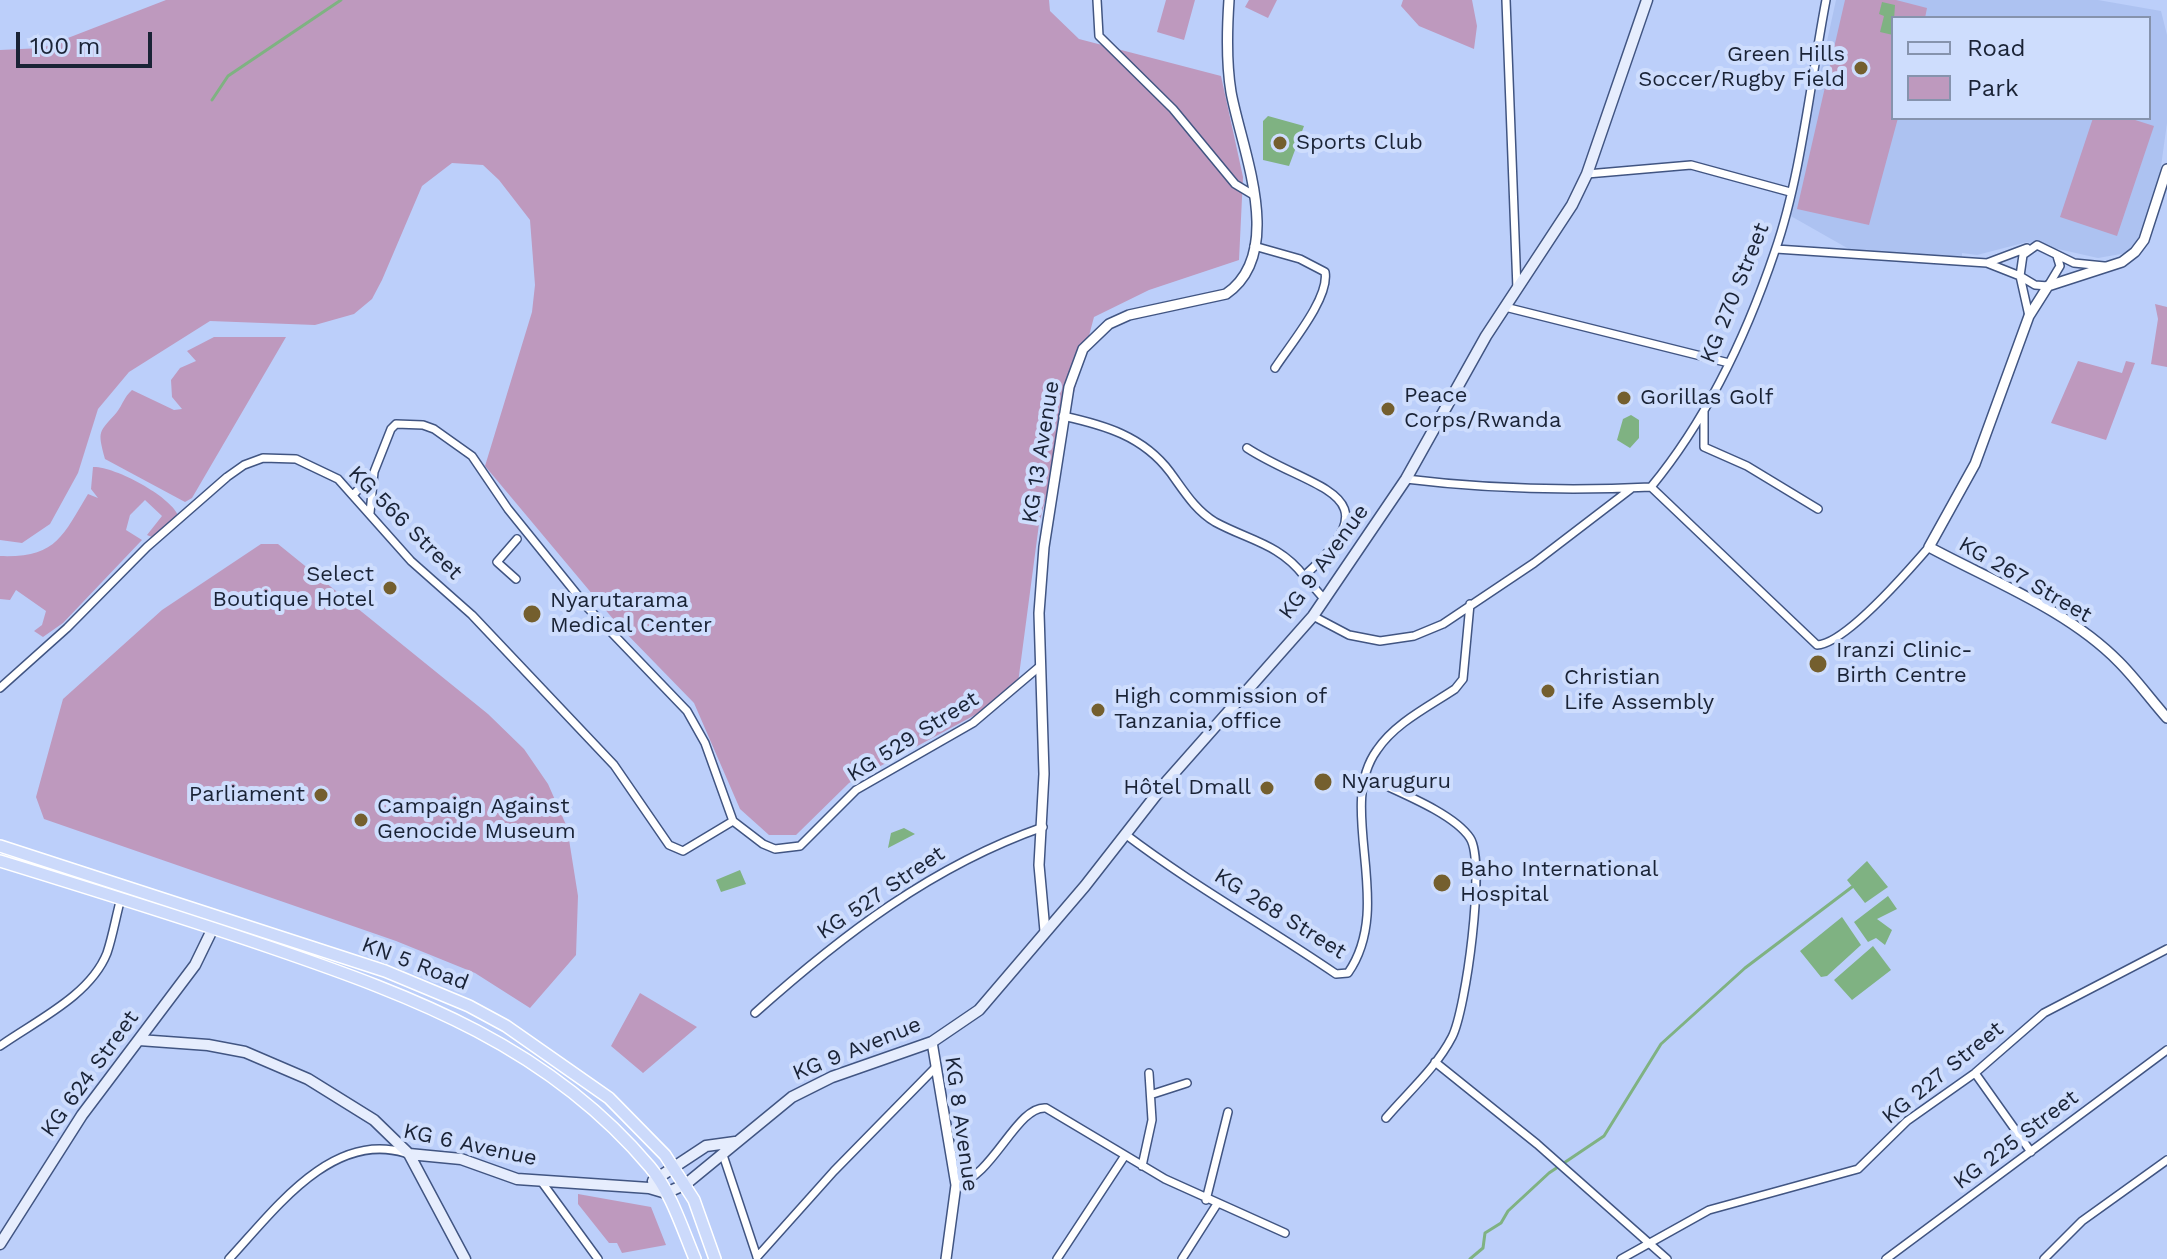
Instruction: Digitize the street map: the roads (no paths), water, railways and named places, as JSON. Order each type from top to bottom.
[{"type":"main road","name":"KG 9 Avenue","points":[[666,1193],[686,1184],[735,1142],[805,1090],[832,1077],[932,1042],[979,1010],[1259,674],[1313,616],[1406,479],[1505,307],[1566,214],[1587,174],[1647,0]]},
{"type":"main road","name":"KN 5 Road","points":[[0,846],[333,954],[469,1006],[560,1061],[609,1098],[686,1184],[715,1259]]},
{"type":"main road","name":"KN 5 Road","points":[[0,861],[213,928],[414,999],[484,1033],[577,1094],[656,1176],[695,1259]]},
{"type":"main road","name":"KG 624 Street","points":[[0,1244],[82,1115],[195,965],[213,928]]},
{"type":"main road","points":[[139,1040],[208,1045],[252,1055],[331,1091],[374,1120],[409,1154],[465,1259]]},
{"type":"main road","name":"KG 9 Avenue","points":[[656,1176],[706,1146],[735,1142]]},
{"type":"main road","name":"KG 6 Avenue","points":[[409,1154],[461,1159],[517,1179],[649,1188],[666,1193]]},
{"type":"main road","points":[[649,1188],[656,1176]]},
{"type":"street","points":[[1097,0],[1099,36],[1183,120],[1235,184],[1255,196]]},
{"type":"street","name":"KG 13 Avenue","points":[[1045,931],[1039,865],[1043,827],[1039,667],[1044,547],[1063,416],[1077,360],[1091,337],[1129,315],[1226,294],[1243,273],[1254,246],[1255,196],[1231,91],[1227,41],[1229,0]]},
{"type":"street","points":[[1506,0],[1517,291]]},
{"type":"street","name":"KG 270 Street","points":[[1651,487],[1685,445],[1729,363],[1776,249],[1790,192],[1826,0]]},
{"type":"street","points":[[1587,174],[1691,165],[1790,192]]},
{"type":"street","points":[[1776,249],[1987,263],[2035,285],[2048,286],[2129,257],[2144,240],[2167,169]]},
{"type":"street","points":[[1254,246],[1314,265],[1325,272],[1326,278],[1315,306],[1275,368]]},
{"type":"street","points":[[1987,263],[2027,248],[2048,248],[2057,256],[2074,263],[2110,266]]},
{"type":"street","points":[[2027,248],[2021,261],[2020,276],[2029,316]]},
{"type":"street","points":[[1406,479],[1461,486],[1583,490],[1651,487],[1817,645],[1836,638],[1898,584],[1929,547],[1975,464],[2029,316],[2060,266],[2057,256]]},
{"type":"street","points":[[1505,307],[1729,363]]},
{"type":"street","points":[[1704,410],[1704,447],[1747,466],[1818,509]]},
{"type":"street","points":[[1063,416],[1108,427],[1138,442],[1168,469],[1199,510],[1215,522],[1279,551],[1325,600]]},
{"type":"street","points":[[370,513],[374,472],[391,429],[403,423],[434,429],[472,456],[588,608],[687,711],[705,743],[733,821]]},
{"type":"street","points":[[1247,448],[1275,467],[1331,492],[1341,499],[1347,512],[1342,536],[1304,576]]},
{"type":"street","name":"KG 566 Street","points":[[0,688],[76,620],[147,547],[244,465],[272,457],[296,459],[319,468],[354,494],[411,561],[472,615],[614,765],[676,850],[692,848],[733,821]]},
{"type":"street","points":[[354,494],[374,472]]},
{"type":"street","points":[[1313,616],[1349,635],[1380,641],[1414,636],[1443,624],[1534,563],[1632,488]]},
{"type":"street","points":[[516,579],[497,562],[517,539]]},
{"type":"street","name":"KG 267 Street","points":[[1929,547],[2066,621],[2094,641],[2119,661],[2167,718]]},
{"type":"street","name":"KG 268 Street","points":[[1125,834],[1166,865],[1342,976],[1353,965],[1368,922],[1362,808],[1365,776],[1384,740],[1455,689],[1463,679],[1470,604]]},
{"type":"street","name":"KG 529 Street","points":[[733,821],[750,836],[775,849],[800,846],[856,790],[973,723],[1039,667]]},
{"type":"street","points":[[1365,776],[1453,821],[1470,838],[1476,851],[1477,884],[1462,1010],[1454,1034],[1435,1062],[1386,1118]]},
{"type":"street","name":"KG 527 Street","points":[[755,1013],[819,956],[915,887],[953,865],[1043,827]]},
{"type":"street","points":[[0,1046],[64,1002],[92,976],[106,954],[121,898]]},
{"type":"street","name":"KG 227 Street","points":[[1621,1259],[1709,1210],[1858,1169],[1921,1109],[1975,1073],[2044,1013],[2167,949]]},
{"type":"street","name":"KG 8 Avenue","points":[[932,1042],[956,1185],[946,1259]]},
{"type":"street","name":"KG 225 Street","points":[[1886,1259],[2167,1050]]},
{"type":"street","points":[[1435,1062],[1537,1144],[1667,1259]]},
{"type":"street","points":[[757,1258],[834,1171],[935,1068]]},
{"type":"street","points":[[1142,1166],[1152,1120],[1153,1094],[1149,1073]]},
{"type":"street","points":[[1975,1073],[2031,1152]]},
{"type":"street","points":[[1153,1094],[1187,1083]]},
{"type":"street","points":[[956,1185],[970,1182],[980,1174],[1025,1119],[1039,1107],[1046,1108],[1124,1157],[1206,1200],[1285,1233]]},
{"type":"street","points":[[1206,1200],[1228,1112]]},
{"type":"street","name":"KG 6 Avenue","points":[[229,1259],[309,1175],[329,1164],[375,1150],[392,1149],[409,1154]]},
{"type":"street","points":[[723,1155],[757,1258]]},
{"type":"street","points":[[1057,1259],[1124,1157]]},
{"type":"street","points":[[2044,1259],[2082,1221],[2167,1160]]},
{"type":"street","points":[[541,1181],[598,1259]]},
{"type":"street","points":[[1182,1259],[1217,1204]]},
{"type":"waterway","points":[[212,100],[228,76],[341,0]]},
{"type":"waterway","points":[[1470,1259],[1483,1248],[1485,1233],[1501,1223],[1508,1211],[1549,1173],[1604,1136],[1661,1044],[1745,968],[1852,887]]},
{"type":"place","name":"Green Hills Soccer/Rugby Field","points":[[1861,68]]},
{"type":"place","name":"Sports Club","points":[[1280,143]]},
{"type":"place","name":"Gorillas Golf","points":[[1624,398]]},
{"type":"place","name":"Peace Corps/Rwanda","points":[[1388,409]]},
{"type":"place","name":"Select Boutique Hotel","points":[[390,588]]},
{"type":"place","name":"Nyarutarama Medical Center","points":[[532,614]]},
{"type":"place","name":"Iranzi Clinic- Birth Centre","points":[[1818,664]]},
{"type":"place","name":"Christian Life Assembly","points":[[1548,691]]},
{"type":"place","name":"High commission of Tanzania, office","points":[[1098,710]]},
{"type":"place","name":"Nyaruguru","points":[[1323,782]]},
{"type":"place","name":"Hôtel Dmall","points":[[1267,788]]},
{"type":"place","name":"Parliament","points":[[321,795]]},
{"type":"place","name":"Campaign Against Genocide Museum","points":[[361,820]]},
{"type":"place","name":"Baho International Hospital","points":[[1442,883]]}]
